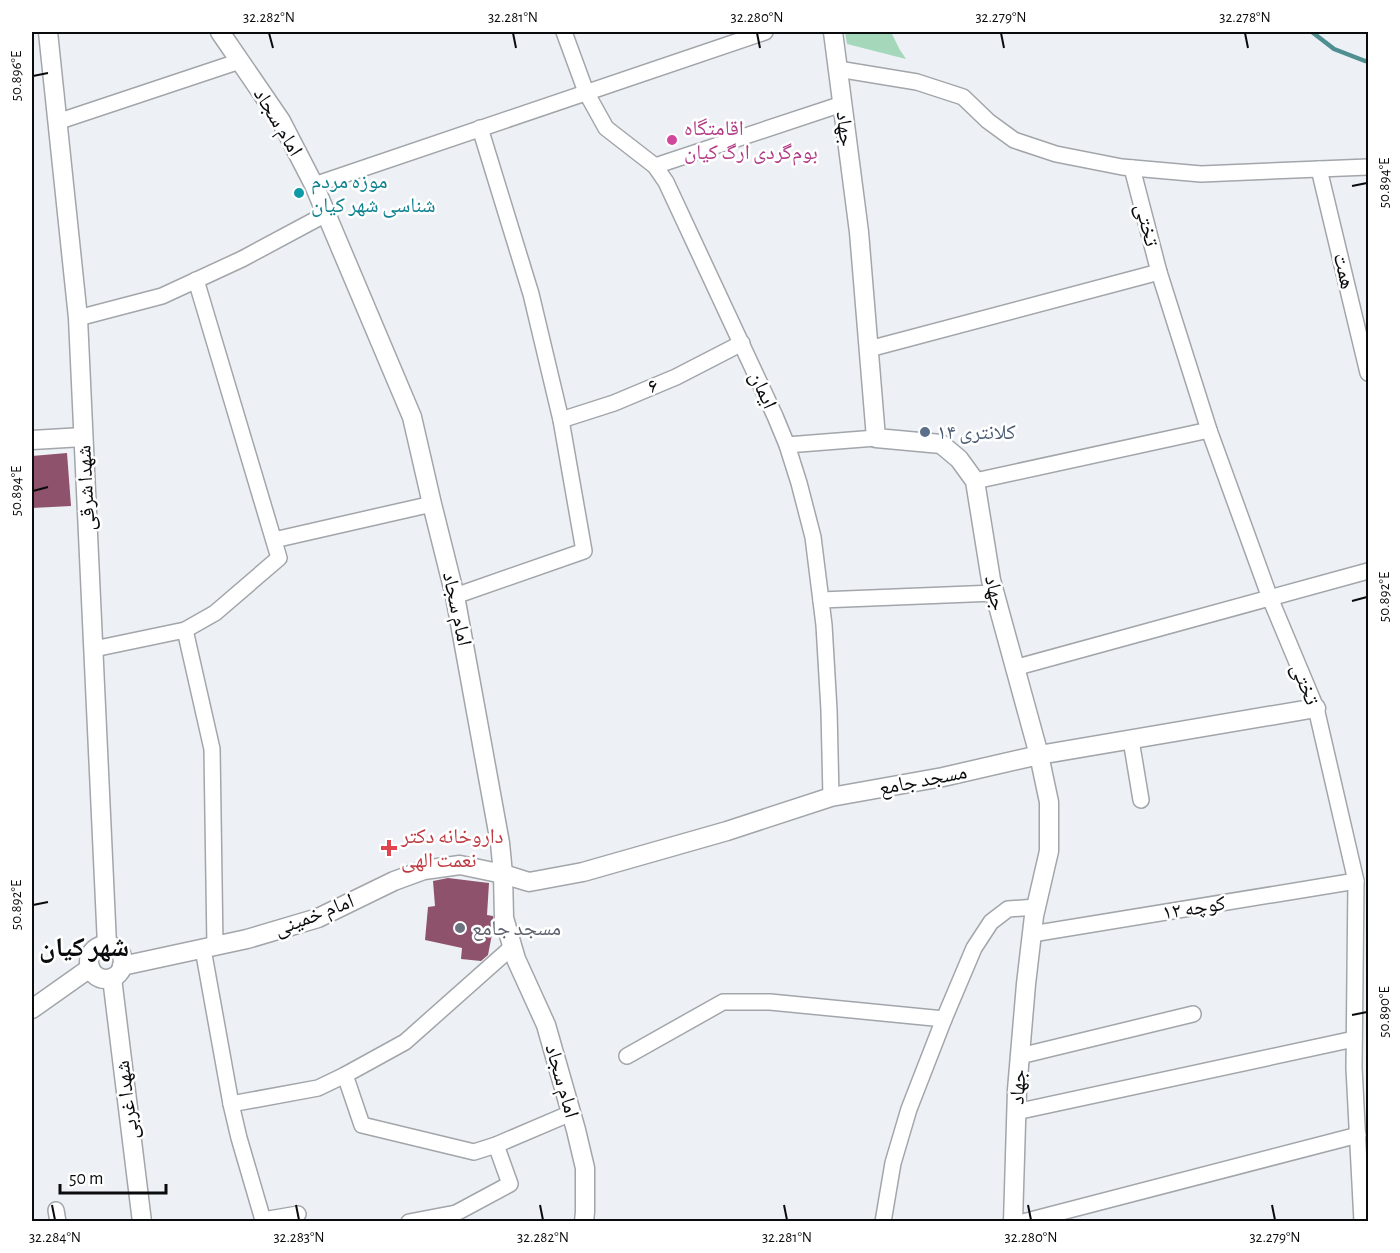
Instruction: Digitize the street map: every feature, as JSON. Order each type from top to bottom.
[{"type":"street","name":"شهدا شرقی","points":[[48,32],[78,318],[107,945]]},
{"type":"street","name":"امام سجاد","points":[[220,32],[281,121],[314,185],[412,417],[455,596],[492,796],[500,843],[504,918],[516,959],[546,1025],[571,1113],[585,1168],[584,1221]]},
{"type":"street","name":"ایمان","points":[[564,32],[586,92],[606,128],[655,166],[666,182],[787,445],[813,537],[821,600],[829,710],[831,797]]},
{"type":"street","points":[[314,185],[765,32]]},
{"type":"street","name":"جهاد","points":[[833,32],[859,232],[876,438],[941,444],[959,459],[975,481],[991,580],[1039,755],[1049,802],[1049,851],[1036,907],[1026,984],[1016,1112],[1013,1221]]},
{"type":"street","points":[[57,122],[240,61]]},
{"type":"street","points":[[838,69],[917,82],[963,97],[988,121],[1014,140],[1056,154],[1132,168],[1201,174],[1368,167]]},
{"type":"street","points":[[655,166],[842,104]]},
{"type":"street","points":[[455,596],[584,551],[561,420],[531,294],[480,128]]},
{"type":"street","name":"تختی","points":[[1132,168],[1159,272],[1209,430],[1270,598],[1316,708],[1356,881],[1354,1068],[1362,1221]]},
{"type":"street","name":"همت","points":[[1319,169],[1368,373]]},
{"type":"street","points":[[78,318],[162,296],[242,259],[326,214]]},
{"type":"street","points":[[869,349],[1159,272]]},
{"type":"street","points":[[94,649],[185,630],[215,613],[279,558],[196,280]]},
{"type":"street","name":"۶","points":[[561,420],[614,403],[676,377],[742,343]]},
{"type":"street","points":[[975,481],[1209,430]]},
{"type":"street","points":[[32,440],[83,437]]},
{"type":"street","points":[[787,445],[876,438]]},
{"type":"street","points":[[274,540],[432,504]]},
{"type":"street","points":[[1014,668],[1368,571]]},
{"type":"street","points":[[821,600],[995,593]]},
{"type":"street","points":[[185,630],[212,749],[209,948],[231,1104],[263,1220],[298,1214]]},
{"type":"street","name":"مسجد جامع","points":[[503,874],[529,882],[583,872],[727,831],[831,797],[943,777],[1039,755],[1316,708]]},
{"type":"street","points":[[1131,740],[1141,800]]},
{"type":"street","name":"امام خمینی","points":[[117,972],[247,939],[318,918],[394,881],[424,870],[460,865],[503,874]]},
{"type":"street","name":"کوچه ۱۲","points":[[1032,934],[1356,881]]},
{"type":"street","points":[[884,1221],[893,1163],[909,1108],[974,948],[991,922],[1008,909],[1036,907]]},
{"type":"street","points":[[102,945],[107,945],[112,946],[122,956],[117,972],[102,978],[90,968],[90,957],[92,952],[102,945]]},
{"type":"street","points":[[231,1104],[318,1088],[405,1042],[512,947]]},
{"type":"street","points":[[32,1009],[90,968]]},
{"type":"street","name":"شهدا غربی","points":[[117,972],[142,1221]]},
{"type":"street","points":[[627,1056],[723,1002],[770,1002],[944,1019]]},
{"type":"street","points":[[1020,1056],[1193,1014]]},
{"type":"street","points":[[1016,1112],[1354,1039]]},
{"type":"street","points":[[345,1075],[362,1125],[474,1152],[571,1113]]},
{"type":"street","points":[[1023,1221],[1358,1135]]},
{"type":"street","points":[[410,1221],[456,1213],[510,1184],[496,1145]]},
{"type":"green space","points":[[845,32],[891,32],[906,59],[847,44]]},
{"type":"building","points":[[67,453],[71,506],[32,508],[32,456]]},
{"type":"building","name":"مسجد جامع","points":[[448,878],[489,883],[487,915],[493,916],[494,924],[488,955],[481,961],[461,959],[462,948],[425,940],[428,907],[435,906],[433,881]]},
{"type":"waterway","points":[[1312,32],[1334,49],[1368,61]]},
{"type":"place","name":"اقامتگاه بوم‌گردی ارگ کیان","points":[[672,140]]},
{"type":"place","name":"موزه مردم شناسی شهر کیان","points":[[299,193]]},
{"type":"place","name":"کلانتری ۱۴","points":[[925,432]]},
{"type":"place","name":"داروخانه دکتر نعمت الهی","points":[[389,848]]},
{"type":"place","name":"مسجد جامع","points":[[460,928]]},
{"type":"district","name":"شهر کیان","points":[[84,947]]}]
